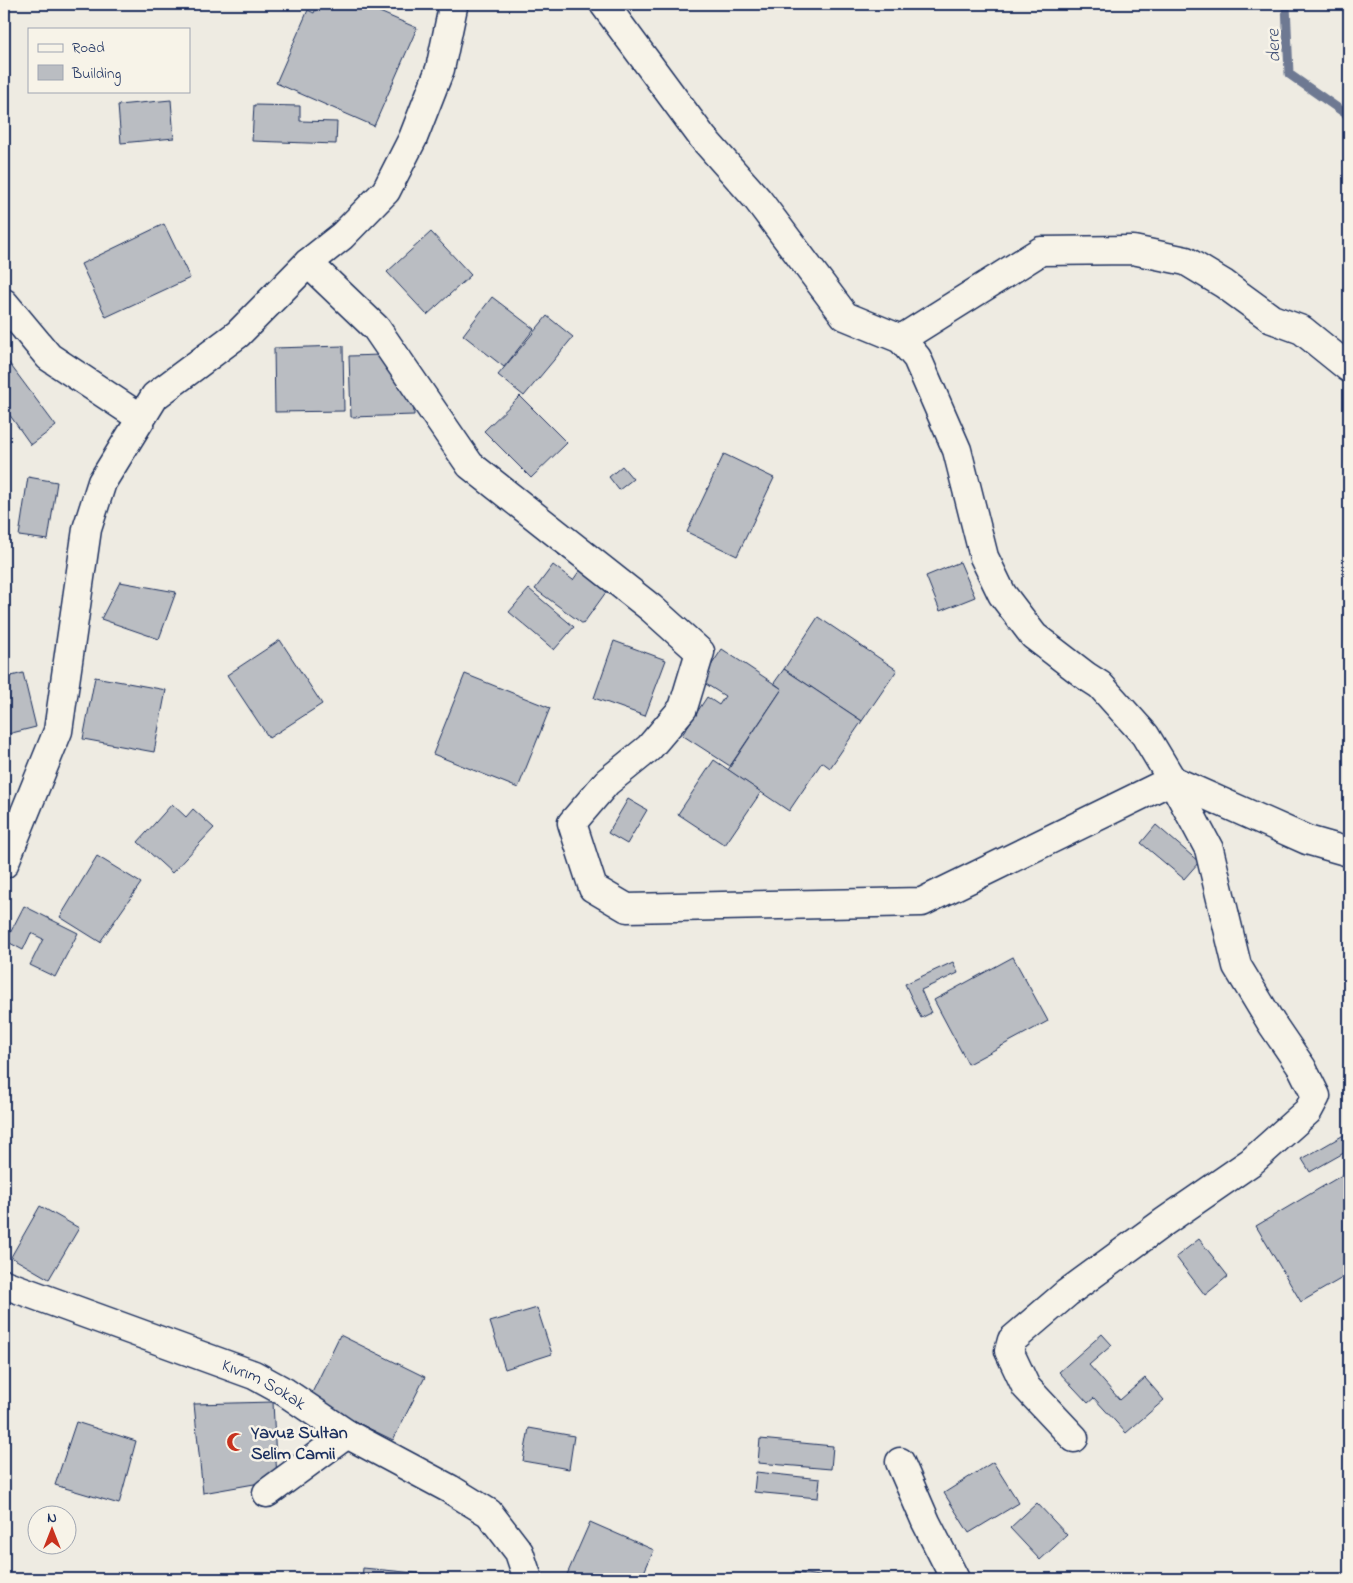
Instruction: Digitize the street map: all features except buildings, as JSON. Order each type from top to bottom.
[{"type":"street","points":[[5,858],[58,731],[87,529],[102,482],[155,396],[238,334],[308,263],[342,236],[386,190],[413,138],[440,69],[453,7],[451,4]]},
{"type":"street","points":[[604,4],[703,138],[758,200],[845,316],[901,339],[917,358],[957,450],[984,557],[1002,594],[1034,636],[1100,685],[1144,734],[1172,780],[1209,849],[1237,966],[1272,1024],[1302,1068],[1316,1096],[1308,1111],[1251,1162],[1164,1222],[1067,1293],[1012,1340],[1009,1351],[1026,1388],[1074,1438]]},
{"type":"street","points":[[617,4],[643,58]]},
{"type":"street","points":[[901,339],[1041,251],[1133,250],[1186,261],[1224,284],[1272,319],[1302,330],[1349,368]]},
{"type":"street","points":[[308,263],[376,328],[470,465],[651,608],[700,652],[683,708],[649,748],[607,782],[572,823],[593,888],[627,908],[922,902],[1172,780],[1307,840],[1349,852]]},
{"type":"street","points":[[4,303],[49,357],[141,418]]},
{"type":"street","name":"Kıvrım Sokak","points":[[4,1284],[254,1375],[285,1392],[347,1434],[450,1489],[489,1513],[519,1552],[528,1579]]},
{"type":"street","points":[[267,1493],[347,1434]]},
{"type":"street","points":[[900,1462],[926,1522],[955,1579]]},
{"type":"waterway","name":"dere","points":[[1286,4],[1289,74],[1349,116]]},
{"type":"place","name":"Yavuz Sultan Selim Camii","points":[[236,1442]]}]
